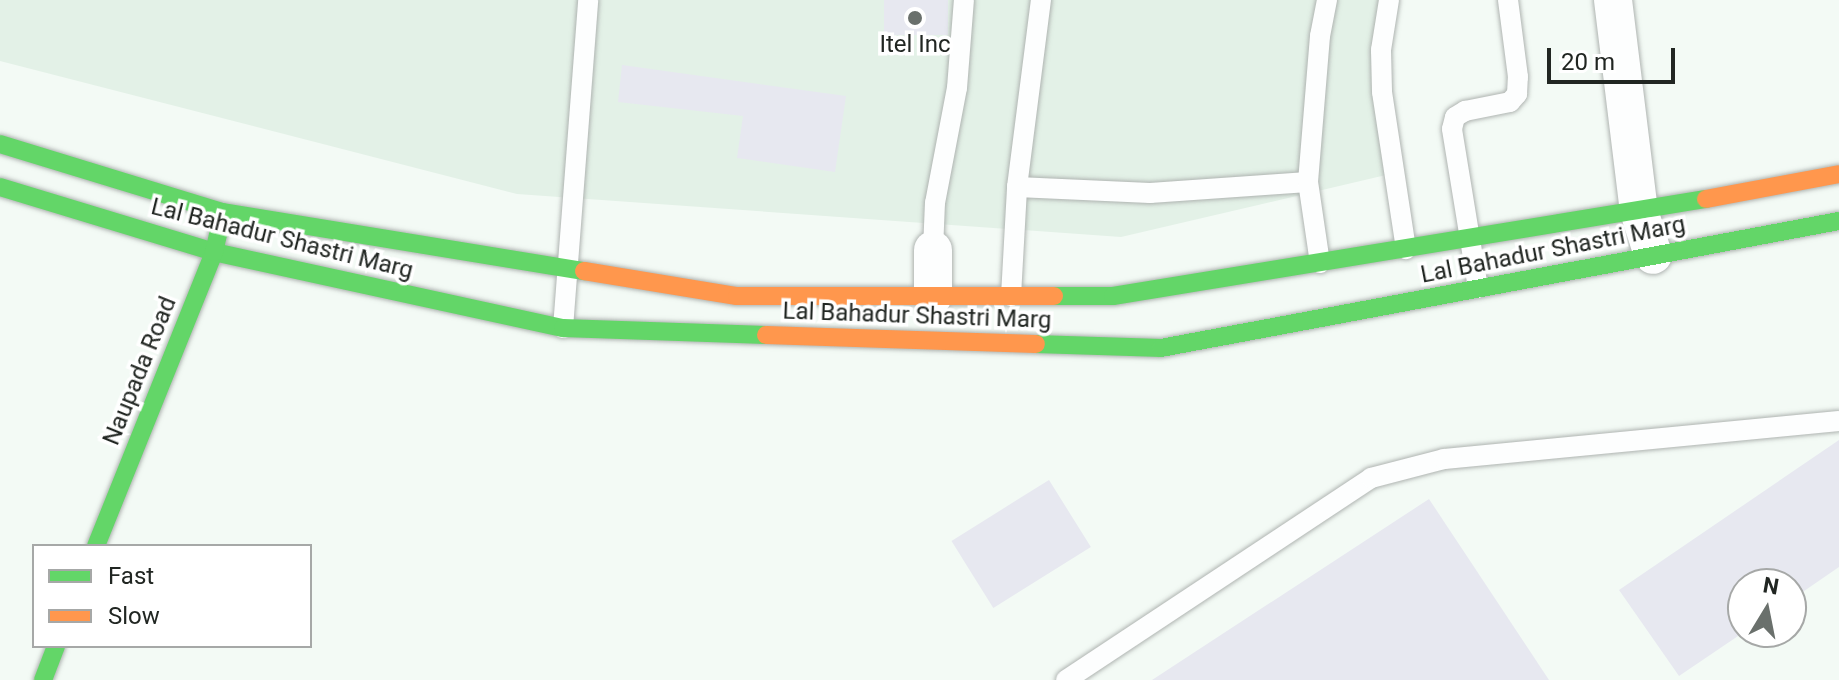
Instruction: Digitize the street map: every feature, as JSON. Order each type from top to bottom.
[{"type":"main road","name":"Lal Bahadur Shastri Marg","points":[[0,144],[223,212],[737,296],[1149,298],[1320,263],[1639,211],[1839,174]]},
{"type":"main road","name":"Lal Bahadur Shastri Marg","points":[[0,187],[214,252],[563,328],[1160,340],[1478,288],[1839,221]]},
{"type":"main road","name":"Naupada Road","points":[[97,544],[214,252],[223,212]]},
{"type":"main road","points":[[43,680],[55,648]]},
{"type":"street","points":[[1613,0],[1639,211],[1653,255]]},
{"type":"street","points":[[933,250],[933,296]]},
{"type":"lane","points":[[563,328],[588,0]]},
{"type":"lane","points":[[933,250],[935,203],[957,88],[964,0]]},
{"type":"lane","points":[[1011,296],[1017,187],[1041,0]]},
{"type":"lane","points":[[1320,263],[1308,182],[1320,36],[1327,0]]},
{"type":"lane","points":[[1389,0],[1381,50],[1382,92],[1406,249]]},
{"type":"lane","points":[[1478,288],[1452,129],[1455,117],[1465,111],[1510,102],[1517,94],[1518,77],[1508,0]]},
{"type":"lane","points":[[1017,187],[1150,193],[1308,182]]},
{"type":"lane","points":[[1066,680],[1371,478],[1444,459],[1839,421]]},
{"type":"shaded area","points":[[0,0],[1385,0],[1386,175],[1121,237],[517,194],[0,61]]},
{"type":"building","name":"Itel Inc","points":[[884,0],[948,0],[948,35],[884,35]]},
{"type":"building","points":[[622,65],[846,96],[835,172],[737,158],[743,116],[618,102]]},
{"type":"building","points":[[1839,440],[1839,567],[1807,589],[1807,568],[1727,568],[1727,644],[1679,676],[1619,590]]},
{"type":"building","points":[[1049,480],[1091,547],[993,608],[951,541]]},
{"type":"building","points":[[1429,499],[1549,680],[1152,680]]},
{"type":"traffic: fast","points":[[0,144],[223,212],[584,271]]},
{"type":"traffic: fast","points":[[0,187],[214,252],[563,328],[766,335]]},
{"type":"traffic: fast","points":[[1054,296],[1113,296],[1706,199]]},
{"type":"traffic: fast","points":[[97,544],[214,252],[222,216]]},
{"type":"traffic: fast","points":[[1036,344],[1161,348],[1839,221]]},
{"type":"traffic: fast","points":[[43,680],[55,648]]},
{"type":"traffic: slow","points":[[1706,199],[1839,174]]},
{"type":"traffic: slow","points":[[584,271],[737,296],[1054,296]]},
{"type":"traffic: slow","points":[[766,335],[1036,344]]},
{"type":"place","name":"Itel Inc","points":[[915,18]]}]
